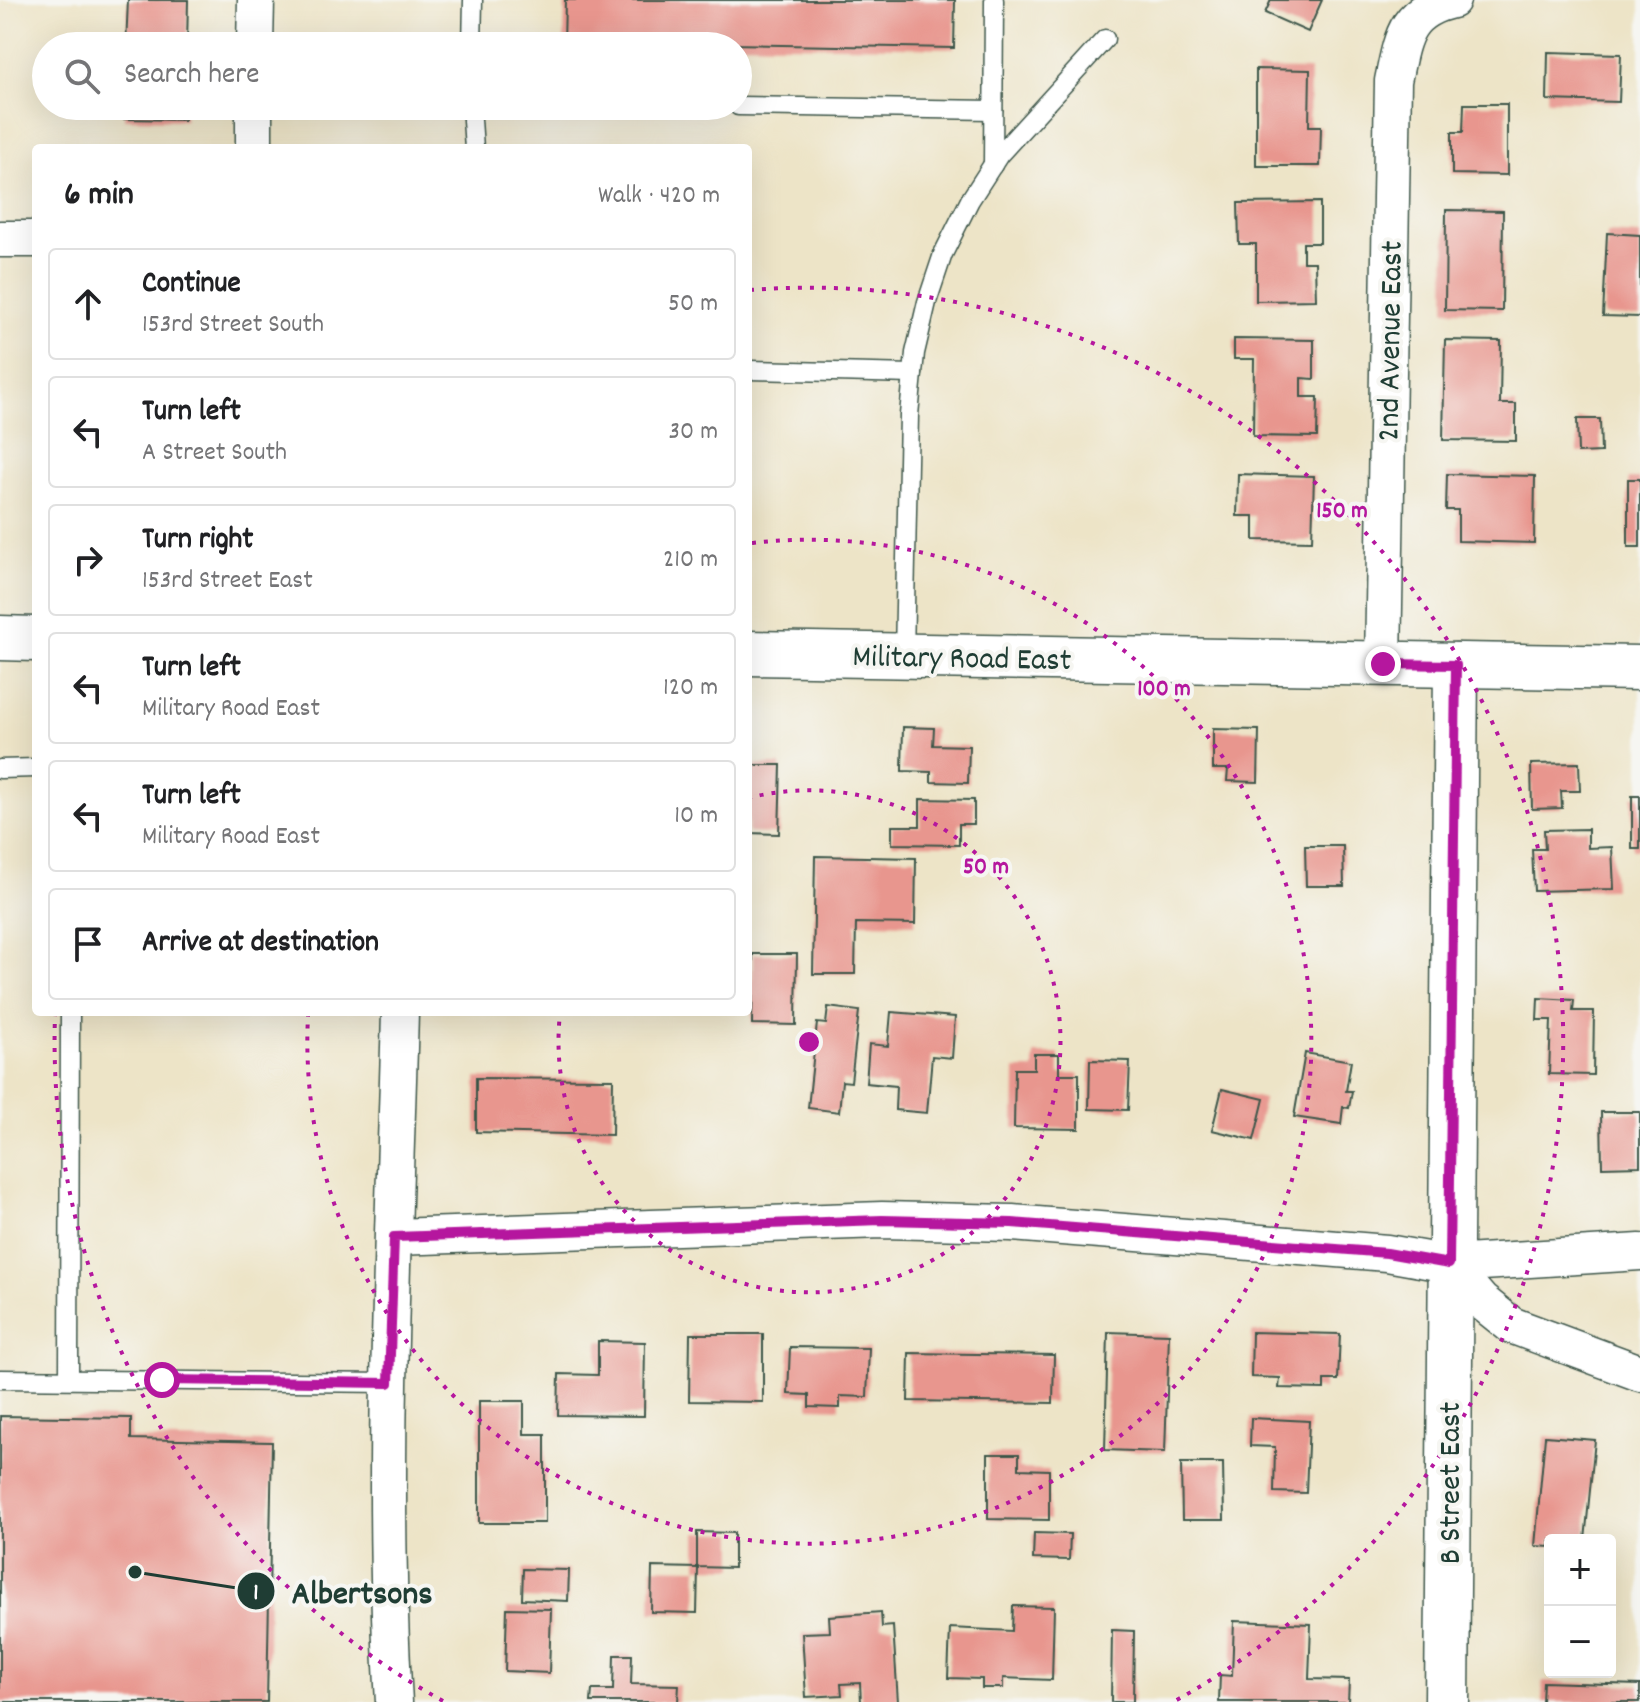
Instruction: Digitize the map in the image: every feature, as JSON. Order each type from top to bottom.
[{"type":"street","points":[[255,32],[256,0]]},
{"type":"street","name":"2nd Avenue East","points":[[1383,664],[1393,81],[1402,37],[1411,21],[1436,4],[1452,0]]},
{"type":"street","points":[[254,120],[254,144]]},
{"type":"street","points":[[0,239],[32,239]]},
{"type":"street","points":[[0,638],[32,639]]},
{"type":"street","name":"Military Road East","points":[[752,653],[1640,668]]},
{"type":"street","points":[[1456,665],[1449,1264],[1481,1301],[1511,1325],[1640,1373]]},
{"type":"street","points":[[394,1702],[389,1617],[389,1383],[400,1016]]},
{"type":"street","points":[[394,1237],[882,1220],[1012,1223],[1387,1253],[1449,1264],[1640,1252]]},
{"type":"street","name":"B Street East","points":[[1447,1702],[1449,1264]]},
{"type":"lane","points":[[472,32],[473,0]]},
{"type":"lane","points":[[993,166],[994,0]]},
{"type":"lane","points":[[904,655],[909,415],[915,353],[927,302],[943,254],[970,200],[993,166],[1105,39]]},
{"type":"lane","points":[[752,106],[993,110]]},
{"type":"lane","points":[[472,120],[474,144]]},
{"type":"lane","points":[[752,370],[913,374]]},
{"type":"lane","points":[[0,769],[32,768]]},
{"type":"lane","points":[[69,1379],[70,1016]]},
{"type":"lane","points":[[0,1379],[389,1383]]},
{"type":"building","points":[[128,0],[188,0],[187,32],[127,32]]},
{"type":"building","points":[[565,0],[955,0],[954,48],[752,44],[752,32],[564,32]]},
{"type":"building","points":[[1271,0],[1322,0],[1308,32],[1265,13]]},
{"type":"building","points":[[1548,52],[1621,54],[1619,102],[1547,100]]},
{"type":"building","points":[[1256,69],[1310,70],[1309,126],[1321,126],[1320,166],[1256,166]]},
{"type":"building","points":[[1464,104],[1507,104],[1507,175],[1452,174],[1452,132],[1463,132]]},
{"type":"building","points":[[1320,202],[1320,243],[1303,243],[1303,262],[1315,262],[1316,300],[1256,301],[1256,244],[1239,244],[1238,203]]},
{"type":"building","points":[[1446,210],[1503,211],[1502,311],[1445,310]]},
{"type":"building","points":[[1607,233],[1640,235],[1640,317],[1603,316]]},
{"type":"building","points":[[1234,339],[1314,340],[1314,379],[1301,378],[1301,397],[1318,397],[1317,437],[1253,436],[1254,359],[1234,359]]},
{"type":"building","points":[[1445,340],[1501,341],[1500,404],[1516,404],[1516,441],[1443,440]]},
{"type":"building","points":[[1577,419],[1600,419],[1601,452],[1578,453]]},
{"type":"building","points":[[1238,474],[1314,476],[1312,541],[1254,540],[1254,516],[1237,516]]},
{"type":"building","points":[[1447,474],[1535,476],[1534,543],[1458,541],[1458,510],[1446,510]]},
{"type":"building","points":[[1628,479],[1640,479],[1640,547],[1628,547]]},
{"type":"building","points":[[903,727],[934,728],[933,745],[969,746],[968,783],[931,782],[931,772],[902,771]]},
{"type":"building","points":[[1213,729],[1259,730],[1258,782],[1227,781],[1228,769],[1213,769]]},
{"type":"building","points":[[1579,763],[1580,791],[1561,791],[1562,808],[1532,809],[1531,764]]},
{"type":"building","points":[[752,765],[781,765],[779,834],[752,833]]},
{"type":"building","points":[[1632,796],[1640,796],[1640,849],[1632,849]]},
{"type":"building","points":[[920,799],[974,800],[974,824],[959,824],[959,845],[892,844],[892,826],[920,826]]},
{"type":"building","points":[[1588,829],[1588,848],[1612,847],[1614,889],[1534,891],[1532,849],[1545,849],[1544,830]]},
{"type":"building","points":[[1305,846],[1343,846],[1344,886],[1306,886]]},
{"type":"building","points":[[815,856],[916,858],[915,924],[856,923],[855,974],[813,974]]},
{"type":"building","points":[[753,954],[797,954],[796,1025],[752,1024]]},
{"type":"building","points":[[1538,998],[1574,1000],[1573,1011],[1594,1011],[1593,1075],[1549,1074],[1551,1020],[1537,1020]]},
{"type":"building","points":[[828,1007],[859,1011],[851,1082],[842,1081],[839,1112],[808,1108],[817,1023],[826,1024]]},
{"type":"building","points":[[891,1012],[955,1017],[952,1058],[932,1056],[927,1113],[895,1110],[896,1086],[866,1083],[869,1044],[888,1046]]},
{"type":"building","points":[[1305,1053],[1351,1061],[1346,1091],[1352,1091],[1349,1108],[1343,1107],[1341,1124],[1294,1117]]},
{"type":"building","points":[[1034,1054],[1059,1054],[1059,1074],[1079,1074],[1079,1129],[1014,1128],[1015,1069],[1034,1069]]},
{"type":"building","points":[[1090,1060],[1130,1061],[1128,1110],[1089,1109]]},
{"type":"building","points":[[476,1078],[613,1079],[612,1135],[476,1132]]},
{"type":"building","points":[[1222,1089],[1264,1099],[1254,1140],[1212,1130]]},
{"type":"building","points":[[1601,1112],[1640,1112],[1640,1166],[1602,1167]]},
{"type":"building","points":[[1108,1332],[1169,1334],[1165,1452],[1105,1450]]},
{"type":"building","points":[[1252,1332],[1340,1334],[1338,1380],[1324,1380],[1324,1389],[1279,1388],[1280,1378],[1251,1377]]},
{"type":"building","points":[[690,1334],[763,1334],[763,1402],[689,1401]]},
{"type":"building","points":[[598,1341],[645,1342],[644,1416],[558,1415],[559,1374],[598,1375]]},
{"type":"building","points":[[790,1347],[869,1348],[867,1397],[840,1396],[840,1408],[809,1407],[809,1395],[788,1394]]},
{"type":"building","points":[[909,1353],[1054,1355],[1053,1403],[908,1401]]},
{"type":"building","points":[[479,1401],[524,1401],[524,1434],[545,1434],[545,1523],[479,1523]]},
{"type":"building","points":[[0,1416],[131,1418],[131,1439],[272,1442],[267,1702],[0,1702]]},
{"type":"building","points":[[1251,1418],[1309,1421],[1306,1493],[1274,1492],[1275,1447],[1250,1446]]},
{"type":"building","points":[[1545,1436],[1595,1440],[1586,1534],[1544,1534],[1544,1547],[1535,1546]]},
{"type":"building","points":[[988,1454],[1019,1454],[1019,1469],[1049,1470],[1049,1520],[988,1519]]},
{"type":"building","points":[[1181,1463],[1223,1463],[1224,1520],[1182,1520]]},
{"type":"building","points":[[697,1532],[734,1533],[734,1568],[697,1567]]},
{"type":"building","points":[[1034,1533],[1070,1534],[1069,1560],[1033,1559]]},
{"type":"building","points":[[652,1567],[698,1568],[697,1613],[651,1612]]},
{"type":"building","points":[[523,1569],[569,1570],[568,1601],[522,1599]]},
{"type":"building","points":[[1013,1606],[1054,1607],[1052,1680],[1003,1678],[1003,1688],[982,1688],[982,1679],[948,1678],[950,1628],[1012,1631]]},
{"type":"building","points":[[507,1608],[551,1609],[549,1673],[505,1671]]},
{"type":"building","points":[[881,1612],[882,1627],[893,1626],[898,1702],[861,1702],[860,1683],[841,1684],[842,1695],[806,1697],[802,1633],[830,1632],[829,1616]]},
{"type":"building","points":[[1234,1621],[1311,1624],[1309,1679],[1349,1680],[1348,1702],[1219,1702],[1220,1675],[1232,1676]]},
{"type":"building","points":[[1112,1630],[1134,1631],[1133,1702],[1111,1702]]},
{"type":"building","points":[[614,1655],[632,1655],[631,1684],[679,1685],[678,1702],[591,1702],[592,1690],[613,1690]]},
{"type":"building","points":[[1543,1682],[1640,1685],[1640,1702],[1542,1702]]},
{"type":"place","name":"Albertsons","points":[[135,1572]]},
{"type":"route","points":[[162,1380],[389,1383],[394,1237],[882,1220],[1012,1223],[1387,1253],[1449,1264],[1456,665],[1383,664]]}]
